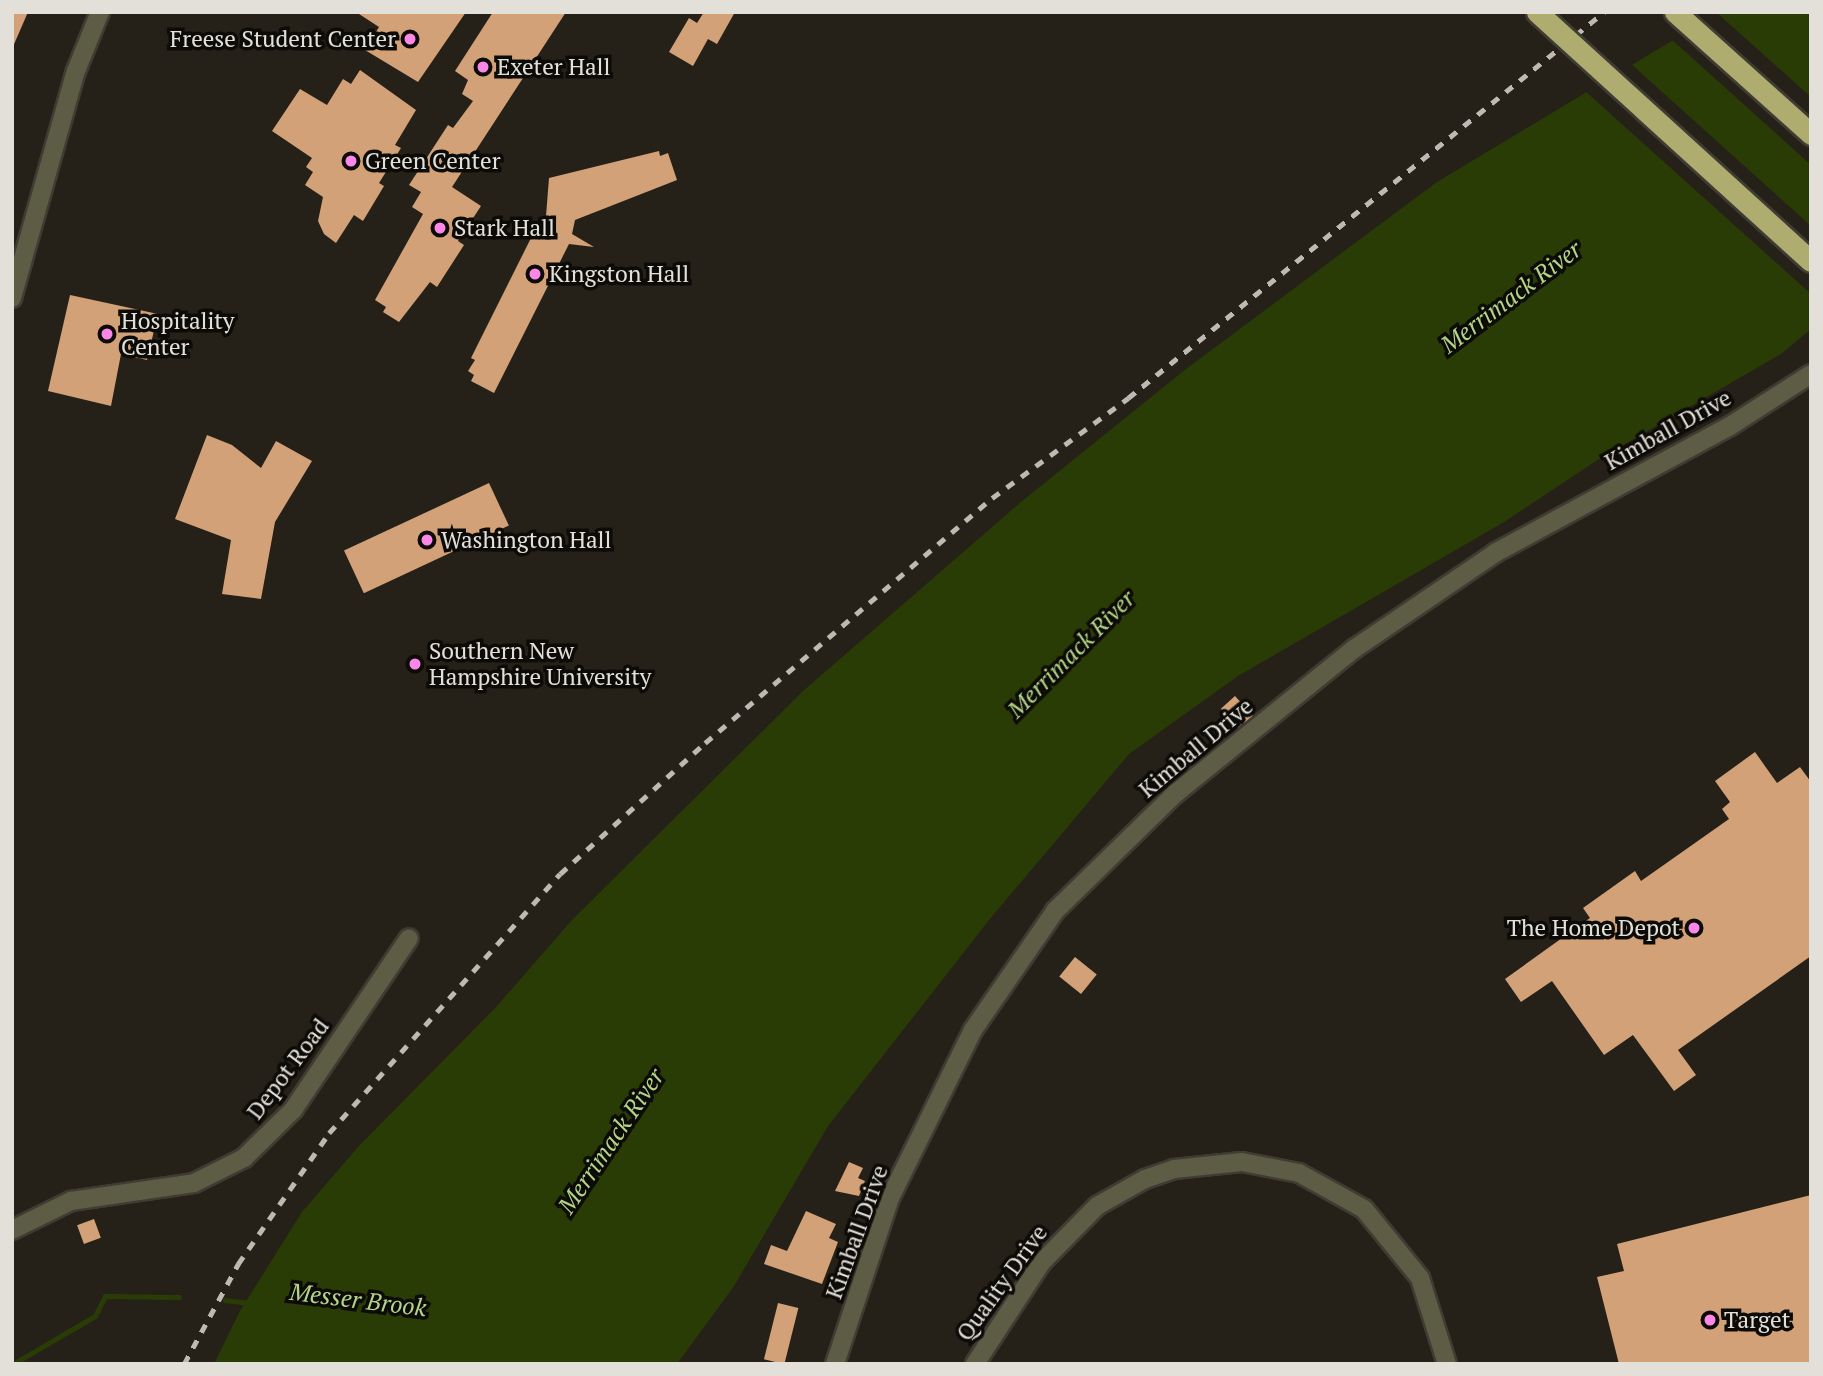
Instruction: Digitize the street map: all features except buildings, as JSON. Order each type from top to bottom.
[{"type":"highway","points":[[1537,12],[1811,261]]},
{"type":"highway","points":[[1675,12],[1811,134]]},
{"type":"street","points":[[12,298],[76,71],[100,12]]},
{"type":"street","name":"Kimball Drive","points":[[835,1364],[896,1186],[974,1030],[1055,911],[1176,793],[1354,649],[1495,553],[1730,426],[1811,374]]},
{"type":"street","name":"Depot Road","points":[[12,1230],[71,1202],[203,1180],[244,1158],[293,1110],[409,938]]},
{"type":"street","name":"Quality Drive","points":[[975,1364],[1041,1263],[1097,1206],[1144,1178],[1174,1169],[1242,1163],[1299,1173],[1364,1209],[1420,1278],[1447,1364]]},
{"type":"water","name":"Merrimack River","points":[[1720,12],[1811,12],[1811,329],[1781,354],[1599,459],[1504,522],[1238,676],[1129,754],[989,920],[828,1126],[734,1286],[677,1364],[214,1364],[240,1311],[302,1212],[359,1146],[497,1006],[572,920],[802,692],[1021,502],[1186,369],[1437,182]]},
{"type":"pier","points":[[1716,12],[1811,97],[1811,165],[1670,38]]},
{"type":"pier","points":[[1630,63],[1811,226],[1811,294],[1585,91]]},
{"type":"waterway","name":"Messer Brook","points":[[13,1364],[95,1316],[105,1296],[179,1297]]},
{"type":"waterway","name":"Messer Brook","points":[[225,1300],[249,1303]]},
{"type":"railway","points":[[184,1364],[238,1264],[329,1133],[560,874],[705,743],[992,498],[1128,398],[1604,12]]},
{"type":"place","name":"Freese Student Center","points":[[410,39]]},
{"type":"place","name":"Exeter Hall","points":[[483,67]]},
{"type":"place","name":"Green Center","points":[[351,161]]},
{"type":"place","name":"Stark Hall","points":[[440,228]]},
{"type":"place","name":"Kingston Hall","points":[[535,274]]},
{"type":"place","name":"Hospitality Center","points":[[107,334]]},
{"type":"place","name":"Washington Hall","points":[[427,540]]},
{"type":"place","name":"Southern New Hampshire University","points":[[415,664]]},
{"type":"place","name":"The Home Depot","points":[[1694,928]]},
{"type":"place","name":"Target","points":[[1710,1320]]}]
